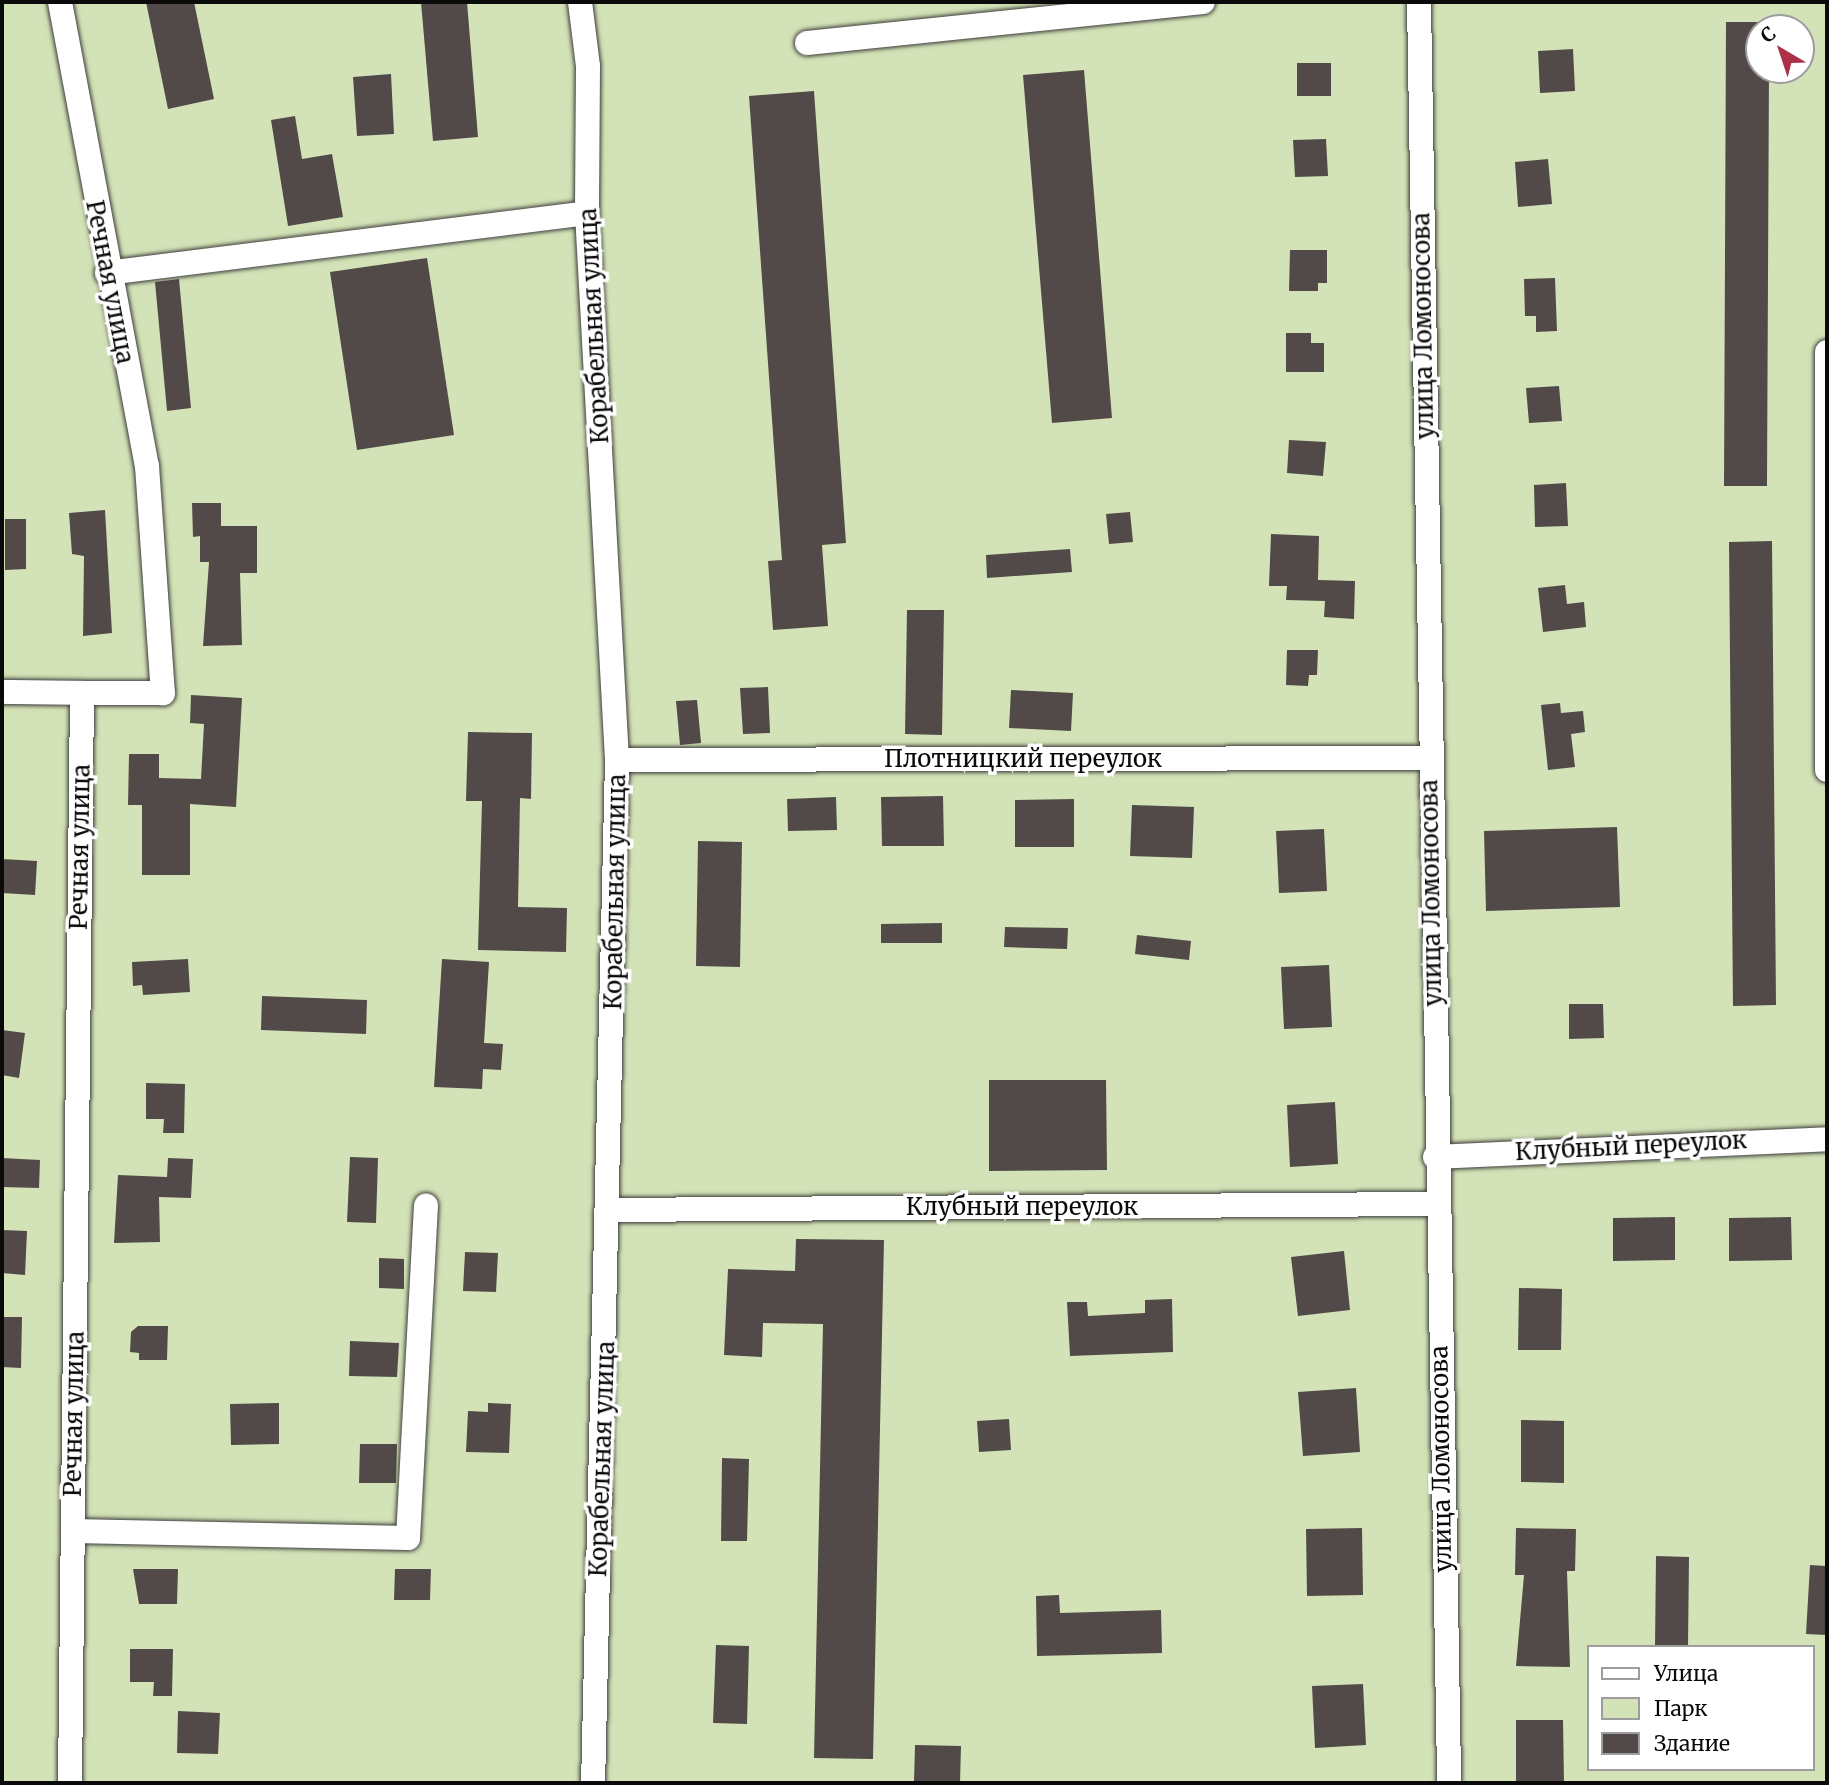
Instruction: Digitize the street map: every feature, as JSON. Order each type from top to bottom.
[{"type":"street","name":"Речная улица","points":[[60,2],[107,273],[147,466],[163,693],[82,693],[70,1783]]},
{"type":"street","name":"Корабельная улица","points":[[580,2],[588,66],[587,213],[617,760],[609,1210],[593,1783]]},
{"type":"street","points":[[807,43],[1203,2]]},
{"type":"street","name":"улица Ломоносова","points":[[1419,2],[1435,1205],[1449,1783]]},
{"type":"street","points":[[107,273],[587,213]]},
{"type":"street","points":[[1827,352],[1827,770]]},
{"type":"street","points":[[2,692],[82,693]]},
{"type":"street","name":"Плотницкий переулок","points":[[617,760],[1429,758]]},
{"type":"street","name":"Клубный переулок","points":[[1435,1157],[1827,1139]]},
{"type":"street","points":[[73,1531],[408,1538],[426,1205]]},
{"type":"street","name":"Клубный переулок","points":[[609,1210],[1435,1205]]},
{"type":"green space","points":[[2,2],[1827,2],[1827,1783],[2,1783]]},
{"type":"building","points":[[146,2],[194,2],[214,99],[168,109]]},
{"type":"building","points":[[421,2],[467,2],[478,137],[433,141]]},
{"type":"building","points":[[1726,22],[1745,22],[1745,84],[1769,84],[1767,486],[1724,486]]},
{"type":"building","points":[[1573,49],[1575,91],[1540,93],[1538,51]]},
{"type":"building","points":[[1297,63],[1331,63],[1331,96],[1297,96]]},
{"type":"building","points":[[1084,70],[1112,418],[1052,423],[1023,75]]},
{"type":"building","points":[[391,74],[394,134],[357,136],[353,77]]},
{"type":"building","points":[[814,91],[846,543],[822,545],[828,626],[773,630],[768,561],[782,560],[749,96]]},
{"type":"building","points":[[295,116],[302,159],[332,154],[343,217],[288,226],[271,120]]},
{"type":"building","points":[[1326,139],[1328,176],[1295,177],[1293,140]]},
{"type":"building","points":[[1548,159],[1552,204],[1518,207],[1515,162]]},
{"type":"building","points":[[1290,250],[1327,250],[1327,283],[1318,283],[1318,291],[1289,291]]},
{"type":"building","points":[[427,258],[454,435],[357,450],[330,272]]},
{"type":"building","points":[[1555,278],[1557,331],[1536,332],[1536,316],[1525,316],[1524,279]]},
{"type":"building","points":[[179,279],[191,408],[167,411],[155,282]]},
{"type":"building","points":[[1286,333],[1311,333],[1311,343],[1324,343],[1324,372],[1286,372]]},
{"type":"building","points":[[1559,386],[1562,421],[1529,423],[1526,388]]},
{"type":"building","points":[[1289,440],[1326,442],[1323,476],[1287,473]]},
{"type":"building","points":[[1566,483],[1568,526],[1535,527],[1534,485]]},
{"type":"building","points":[[192,503],[221,503],[221,526],[257,526],[257,573],[240,573],[242,645],[203,646],[209,562],[200,562],[200,536],[193,537]]},
{"type":"building","points":[[105,510],[112,633],[83,636],[84,556],[72,554],[69,513]]},
{"type":"building","points":[[1130,512],[1133,542],[1109,544],[1106,514]]},
{"type":"building","points":[[5,519],[26,519],[26,569],[5,570]]},
{"type":"building","points":[[1271,534],[1319,536],[1318,580],[1355,581],[1354,619],[1324,617],[1325,601],[1286,600],[1287,586],[1269,586]]},
{"type":"building","points":[[1772,541],[1776,1005],[1733,1006],[1729,542]]},
{"type":"building","points":[[1070,549],[1072,572],[987,578],[986,555]]},
{"type":"building","points":[[1565,585],[1567,604],[1584,602],[1586,627],[1543,632],[1538,588]]},
{"type":"building","points":[[907,610],[944,610],[942,735],[905,734]]},
{"type":"building","points":[[1287,650],[1318,650],[1317,675],[1309,675],[1308,686],[1286,685]]},
{"type":"building","points":[[768,687],[770,733],[743,734],[740,688]]},
{"type":"building","points":[[1011,690],[1073,693],[1071,731],[1009,728]]},
{"type":"building","points":[[191,695],[242,698],[236,807],[190,804],[190,875],[142,875],[142,805],[128,805],[129,754],[159,754],[159,778],[201,779],[204,724],[190,723]]},
{"type":"building","points":[[697,700],[701,743],[680,745],[676,701]]},
{"type":"building","points":[[1560,703],[1561,713],[1583,711],[1585,732],[1571,734],[1575,767],[1548,770],[1541,705]]},
{"type":"building","points":[[468,732],[532,733],[531,799],[520,798],[518,907],[567,908],[566,952],[478,950],[482,801],[466,801]]},
{"type":"building","points":[[943,796],[944,846],[882,846],[881,797]]},
{"type":"building","points":[[836,797],[837,830],[788,831],[787,799]]},
{"type":"building","points":[[1074,799],[1074,847],[1015,847],[1015,800]]},
{"type":"building","points":[[1132,805],[1194,807],[1192,858],[1130,856]]},
{"type":"building","points":[[1617,827],[1620,907],[1486,911],[1484,831]]},
{"type":"building","points":[[1324,829],[1327,891],[1279,893],[1276,831]]},
{"type":"building","points":[[698,841],[742,842],[740,967],[696,966]]},
{"type":"building","points":[[2,859],[37,861],[35,895],[2,893]]},
{"type":"building","points":[[942,923],[942,943],[881,943],[881,924]]},
{"type":"building","points":[[1005,927],[1068,928],[1067,949],[1004,947]]},
{"type":"building","points":[[1137,935],[1191,941],[1189,960],[1135,954]]},
{"type":"building","points":[[188,959],[190,992],[143,995],[142,985],[133,986],[132,962]]},
{"type":"building","points":[[442,959],[489,962],[484,1043],[503,1044],[501,1070],[483,1069],[482,1089],[434,1087]]},
{"type":"building","points":[[1329,965],[1332,1027],[1284,1029],[1281,967]]},
{"type":"building","points":[[262,996],[367,1000],[366,1034],[261,1030]]},
{"type":"building","points":[[1569,1004],[1603,1004],[1604,1038],[1569,1039]]},
{"type":"building","points":[[2,1030],[25,1033],[19,1078],[2,1075]]},
{"type":"building","points":[[989,1080],[1106,1080],[1107,1170],[989,1171]]},
{"type":"building","points":[[146,1083],[185,1084],[184,1133],[163,1133],[164,1119],[146,1119]]},
{"type":"building","points":[[1335,1102],[1338,1164],[1290,1167],[1287,1105]]},
{"type":"building","points":[[350,1157],[378,1158],[376,1223],[347,1222]]},
{"type":"building","points":[[2,1158],[40,1160],[39,1188],[2,1187]]},
{"type":"building","points":[[168,1158],[193,1159],[191,1198],[159,1197],[160,1242],[114,1243],[118,1175],[167,1177]]},
{"type":"building","points":[[1675,1217],[1675,1260],[1613,1261],[1613,1218]]},
{"type":"building","points":[[1791,1217],[1792,1260],[1729,1261],[1729,1218]]},
{"type":"building","points":[[2,1230],[27,1231],[25,1275],[2,1273]]},
{"type":"building","points":[[796,1239],[884,1240],[873,1759],[814,1758],[823,1324],[763,1323],[762,1357],[724,1355],[728,1269],[795,1271]]},
{"type":"building","points":[[1344,1251],[1350,1310],[1298,1316],[1291,1257]]},
{"type":"building","points":[[465,1252],[498,1253],[496,1292],[463,1291]]},
{"type":"building","points":[[379,1258],[404,1259],[404,1289],[379,1288]]},
{"type":"building","points":[[1519,1288],[1562,1289],[1561,1350],[1518,1350]]},
{"type":"building","points":[[1172,1299],[1173,1352],[1070,1356],[1067,1302],[1087,1302],[1088,1316],[1145,1313],[1145,1300]]},
{"type":"building","points":[[2,1317],[22,1317],[21,1368],[2,1367]]},
{"type":"building","points":[[138,1326],[168,1326],[167,1360],[139,1360],[139,1353],[130,1352],[131,1332]]},
{"type":"building","points":[[350,1341],[399,1343],[397,1377],[349,1376]]},
{"type":"building","points":[[1356,1388],[1360,1452],[1303,1456],[1298,1392]]},
{"type":"building","points":[[279,1403],[279,1444],[231,1445],[230,1404]]},
{"type":"building","points":[[488,1403],[511,1404],[509,1453],[466,1452],[468,1411],[488,1412]]},
{"type":"building","points":[[1009,1419],[1011,1450],[979,1452],[977,1421]]},
{"type":"building","points":[[1521,1420],[1564,1421],[1564,1483],[1521,1482]]},
{"type":"building","points":[[360,1444],[397,1444],[396,1483],[359,1483]]},
{"type":"building","points":[[722,1458],[749,1459],[747,1541],[721,1541]]},
{"type":"building","points":[[1362,1528],[1363,1595],[1307,1596],[1306,1529]]},
{"type":"building","points":[[1516,1528],[1576,1529],[1575,1571],[1567,1571],[1570,1667],[1516,1666],[1524,1575],[1515,1575]]},
{"type":"building","points":[[1656,1556],[1689,1557],[1688,1645],[1655,1645]]},
{"type":"building","points":[[1810,1565],[1827,1566],[1827,1635],[1806,1634]]},
{"type":"building","points":[[133,1569],[178,1569],[177,1604],[139,1604]]},
{"type":"building","points":[[395,1569],[431,1569],[430,1600],[394,1600]]},
{"type":"building","points":[[1059,1595],[1060,1613],[1161,1610],[1162,1653],[1037,1656],[1036,1596]]},
{"type":"building","points":[[716,1645],[749,1646],[747,1724],[713,1723]]},
{"type":"building","points":[[130,1649],[173,1649],[172,1696],[153,1696],[154,1682],[130,1682]]},
{"type":"building","points":[[1363,1684],[1366,1745],[1315,1748],[1312,1686]]},
{"type":"building","points":[[178,1711],[220,1713],[218,1754],[177,1753]]},
{"type":"building","points":[[1516,1720],[1563,1720],[1564,1783],[1516,1783]]},
{"type":"building","points":[[915,1745],[961,1746],[960,1783],[914,1782]]}]
